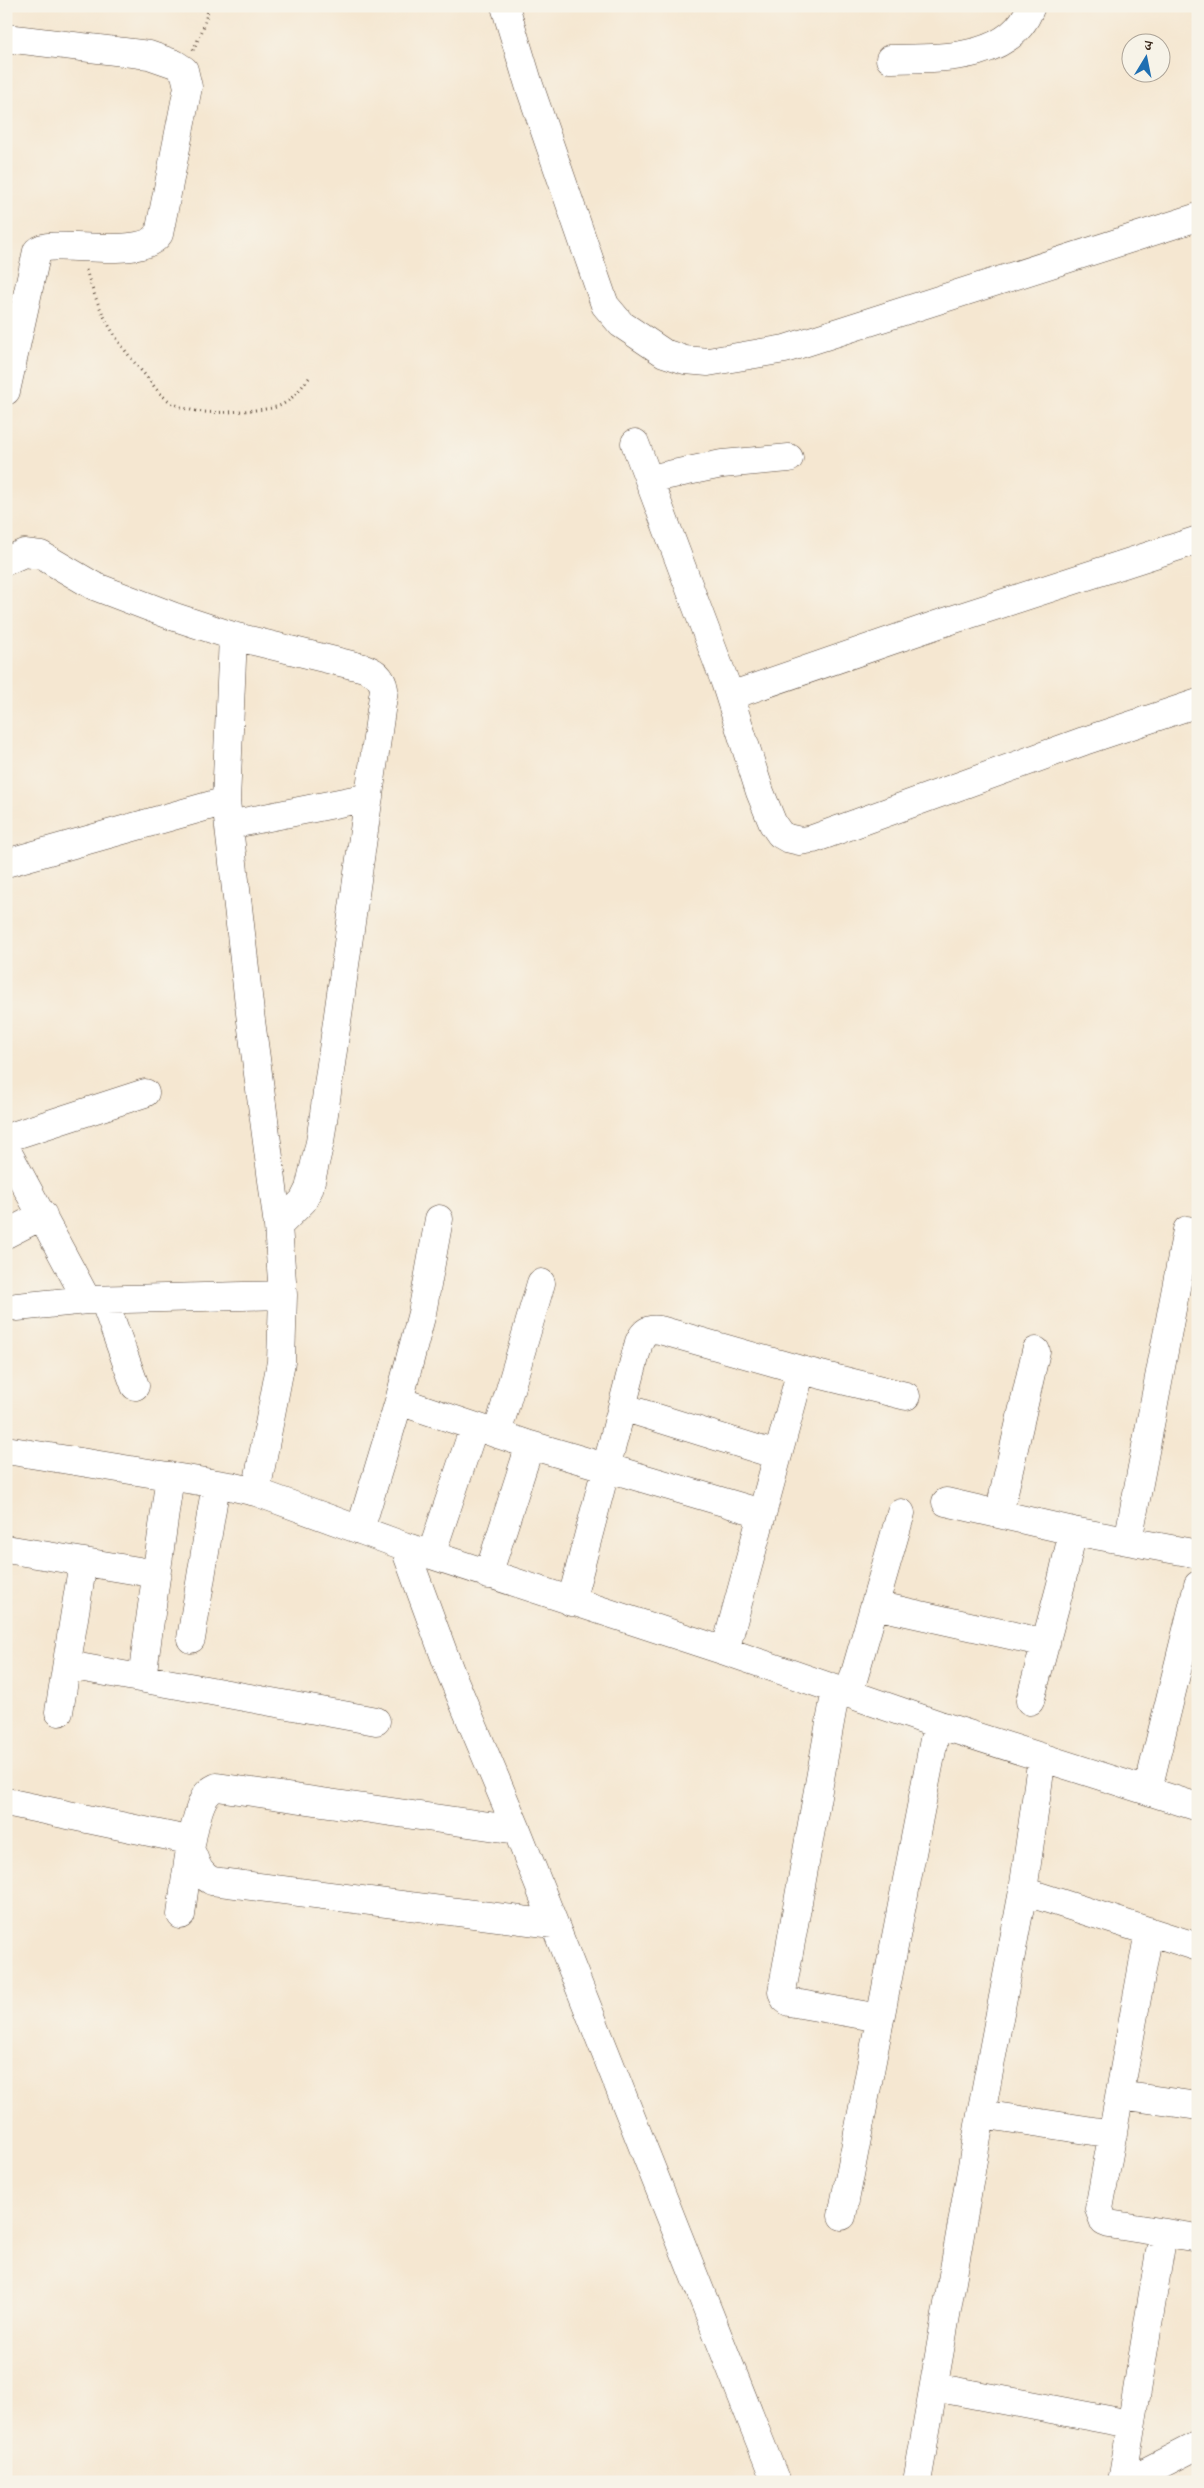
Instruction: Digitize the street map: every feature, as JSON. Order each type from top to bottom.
[{"type":"street","points":[[505,6],[529,85],[605,305],[620,324],[646,342],[664,353],[685,360],[708,362],[785,349],[1198,217]]},
{"type":"street","points":[[890,59],[942,58],[968,54],[1002,42],[1021,26],[1031,6]]},
{"type":"street","points":[[6,38],[149,55],[176,64],[184,70],[188,87],[159,234],[156,240],[143,246],[46,247],[37,251],[6,391]]},
{"type":"street","points":[[635,443],[730,696],[760,792],[780,834],[800,841],[812,839],[1084,741],[1198,703]]},
{"type":"street","points":[[649,480],[722,464],[789,458]]},
{"type":"street","points":[[730,696],[1198,540]]},
{"type":"street","points":[[6,561],[24,553],[41,554],[80,579],[117,596],[233,636],[364,668],[379,676],[384,689],[320,1142],[309,1189],[303,1201],[278,1226]]},
{"type":"street","points":[[233,636],[228,813],[250,1014],[278,1226],[283,1294],[281,1362],[256,1492]]},
{"type":"street","points":[[6,863],[228,813],[369,797]]},
{"type":"street","points":[[6,1138],[145,1093]]},
{"type":"street","points":[[6,1148],[43,1215],[96,1300],[135,1386]]},
{"type":"street","points":[[6,1234],[43,1215]]},
{"type":"street","points":[[360,1530],[399,1400],[422,1312],[439,1219]]},
{"type":"street","points":[[1128,1541],[1187,1230]]},
{"type":"street","points":[[431,1555],[486,1430],[541,1283]]},
{"type":"street","points":[[16,1307],[96,1300],[283,1294]]},
{"type":"street","points":[[571,1602],[639,1342],[646,1331],[652,1329],[801,1370],[906,1396]]},
{"type":"street","points":[[999,1514],[1036,1351]]},
{"type":"street","points":[[725,1651],[801,1370]]},
{"type":"street","points":[[399,1400],[530,1445],[761,1513]]},
{"type":"street","points":[[622,1407],[777,1455]]},
{"type":"street","points":[[488,1574],[530,1445]]},
{"type":"street","points":[[6,1450],[170,1476],[256,1492],[404,1546],[571,1602],[725,1651],[937,1724],[1148,1789],[1198,1807]]},
{"type":"street","points":[[142,1678],[170,1476]]},
{"type":"street","points":[[191,1639],[216,1484]]},
{"type":"street","points":[[946,1502],[1073,1530],[1198,1554]]},
{"type":"street","points":[[880,2018],[789,2002],[785,1999],[782,1992],[842,1691],[875,1605],[901,1513]]},
{"type":"street","points":[[1030,1701],[1046,1644],[1073,1530]]},
{"type":"street","points":[[404,1546],[450,1671],[517,1830],[776,2482]]},
{"type":"street","points":[[6,1549],[157,1574]]},
{"type":"street","points":[[59,1712],[83,1562]]},
{"type":"street","points":[[1148,1789],[1192,1634],[1198,1585]]},
{"type":"street","points":[[875,1605],[1046,1644]]},
{"type":"street","points":[[68,1665],[376,1721]]},
{"type":"street","points":[[842,2216],[937,1724]]},
{"type":"street","points":[[917,2482],[981,2114],[1023,1891],[1042,1757]]},
{"type":"street","points":[[181,1915],[191,1848],[206,1795],[216,1787],[517,1830]]},
{"type":"street","points":[[6,1802],[183,1839],[191,1848],[200,1874],[212,1882],[553,1924]]},
{"type":"street","points":[[1023,1891],[1198,1947]]},
{"type":"street","points":[[1149,1931],[1099,2209],[1101,2218],[1104,2222],[1110,2224],[1198,2238]]},
{"type":"street","points":[[1120,2095],[1198,2106]]},
{"type":"street","points":[[981,2114],[1113,2134]]},
{"type":"street","points":[[1124,2482],[1130,2424],[1163,2233]]},
{"type":"street","points":[[934,2387],[1130,2424]]},
{"type":"street","points":[[1124,2482],[1198,2445]]},
{"type":"path","points":[[184,70],[201,34],[209,6]]},
{"type":"path","points":[[78,248],[98,308],[106,323],[119,344],[163,396],[172,403],[199,411],[219,412],[278,407],[292,400],[309,378]]}]
